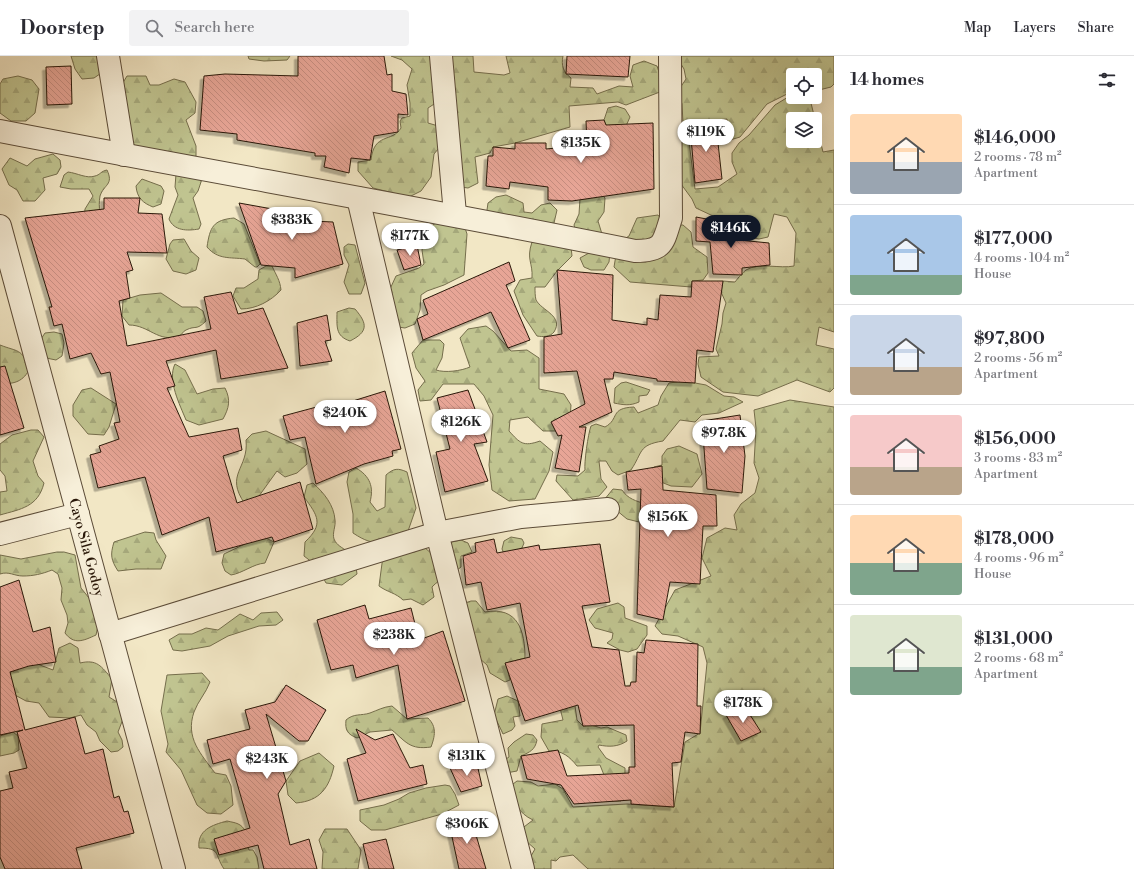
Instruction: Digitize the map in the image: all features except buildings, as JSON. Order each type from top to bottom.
[{"type":"street","points":[[108,56],[124,155]]},
{"type":"street","points":[[441,56],[455,214]]},
{"type":"street","points":[[0,131],[358,198],[455,214],[635,251],[651,251],[664,242],[671,218],[670,56]]},
{"type":"street","points":[[358,198],[437,533],[523,869]]},
{"type":"street","name":"Cayo Sila Godoy","points":[[0,226],[174,869]]},
{"type":"street","points":[[110,634],[437,533],[521,517],[608,509]]},
{"type":"street","points":[[0,534],[78,514]]},
{"type":"green space","points":[[71,56],[106,56],[110,67],[94,78],[82,79],[75,69]]},
{"type":"green space","points":[[248,56],[290,56],[287,60],[264,61],[249,59]]},
{"type":"green space","points":[[391,56],[437,56],[445,95],[447,70],[451,56],[473,56],[474,72],[504,75],[510,73],[506,56],[563,56],[563,68],[571,78],[570,87],[593,88],[597,94],[619,86],[633,87],[630,76],[633,65],[644,61],[657,66],[665,90],[626,105],[618,102],[569,106],[570,127],[515,143],[493,147],[490,153],[475,157],[478,183],[468,188],[447,185],[458,158],[455,151],[455,102],[445,97],[428,108],[428,123],[445,128],[447,138],[434,154],[431,177],[421,191],[409,197],[373,188],[358,171],[358,162],[371,160],[376,145],[384,139],[397,133],[401,128],[400,121],[402,118],[410,116],[410,103],[407,85],[412,69],[402,60]]},
{"type":"green space","points":[[676,56],[834,56],[834,84],[831,87],[822,89],[822,68],[786,68],[786,94],[767,104],[740,137],[730,140],[725,133],[728,125],[727,119],[683,123],[682,104],[678,91],[686,79],[684,69]]},
{"type":"green space","points":[[18,76],[32,80],[39,89],[35,113],[26,121],[11,121],[0,113],[0,84],[3,79]]},
{"type":"green space","points":[[127,76],[146,76],[150,85],[159,85],[174,79],[185,82],[196,102],[195,113],[186,120],[196,146],[196,156],[187,161],[130,145],[118,91]]},
{"type":"green space","points":[[786,98],[786,104],[811,104],[813,112],[786,112],[786,148],[822,148],[823,152],[834,150],[834,332],[819,327],[816,345],[834,349],[834,388],[830,392],[797,380],[758,396],[723,392],[701,377],[698,364],[699,357],[719,356],[716,349],[726,303],[721,292],[723,281],[735,282],[746,270],[757,266],[794,266],[796,233],[787,217],[774,214],[768,237],[759,239],[741,236],[728,223],[696,208],[692,199],[681,184],[676,130],[683,123],[688,134],[695,189],[718,187],[737,174],[732,162],[732,153],[739,143],[749,135],[775,105]]},
{"type":"green space","points":[[616,106],[625,109],[630,117],[622,135],[608,130],[604,120],[608,108]]},
{"type":"green space","points":[[53,154],[60,160],[61,167],[57,174],[43,178],[45,190],[35,201],[23,201],[17,190],[9,185],[2,169],[10,158],[27,166],[35,159]]},
{"type":"green space","points":[[107,170],[109,182],[100,196],[100,213],[84,222],[85,209],[93,196],[89,189],[71,189],[60,187],[64,175],[68,172],[92,177]]},
{"type":"green space","points":[[176,174],[202,179],[198,191],[193,198],[201,224],[199,229],[190,230],[178,228],[171,223],[169,219],[178,195],[175,187]]},
{"type":"green space","points":[[142,179],[161,186],[164,191],[161,204],[153,207],[141,200],[136,186]]},
{"type":"green space","points":[[600,192],[605,198],[604,212],[598,221],[602,234],[611,242],[609,262],[604,270],[591,270],[584,267],[580,258],[589,253],[586,237],[576,232],[574,225],[579,214],[580,199]]},
{"type":"green space","points":[[506,195],[523,203],[524,212],[532,213],[541,205],[550,203],[557,210],[554,223],[542,233],[495,230],[487,210],[488,203],[496,197]]},
{"type":"green space","points":[[658,215],[669,229],[672,225],[683,225],[691,232],[693,247],[707,257],[708,273],[703,280],[692,281],[691,287],[630,282],[614,267],[618,243],[629,236],[637,218]]},
{"type":"green space","points":[[234,218],[244,224],[260,264],[257,267],[245,259],[229,258],[215,254],[207,247],[211,230],[214,226],[221,221]]},
{"type":"green space","points":[[440,220],[465,228],[467,234],[464,275],[421,295],[420,310],[415,324],[405,328],[398,327],[390,289],[396,276],[419,268],[424,264],[422,250],[426,230]]},
{"type":"green space","points":[[184,239],[191,251],[199,258],[196,270],[186,274],[173,271],[166,259],[170,244],[173,240]]},
{"type":"green space","points":[[539,239],[571,247],[572,256],[557,271],[545,287],[535,287],[536,300],[551,314],[556,322],[554,332],[548,336],[537,336],[523,315],[514,291],[520,280],[532,278],[530,248],[532,242]]},
{"type":"green space","points":[[348,244],[355,245],[365,283],[361,294],[349,294],[344,282],[349,265],[344,255],[344,247]]},
{"type":"green space","points":[[266,266],[272,266],[279,280],[281,290],[273,298],[263,304],[252,308],[241,309],[233,296],[236,288],[244,288],[258,279],[259,270]]},
{"type":"green space","points":[[161,293],[182,307],[197,307],[203,311],[206,321],[198,327],[189,329],[181,335],[172,338],[159,336],[142,328],[129,325],[122,316],[123,300],[140,295]]},
{"type":"green space","points":[[349,308],[355,309],[364,323],[363,331],[356,338],[350,341],[345,339],[339,333],[337,322],[337,312]]},
{"type":"green space","points":[[486,326],[493,331],[511,351],[527,350],[539,358],[539,389],[564,394],[571,405],[570,418],[556,431],[543,431],[528,417],[510,420],[509,431],[519,441],[530,444],[540,441],[553,452],[549,471],[535,499],[509,501],[492,490],[489,465],[493,415],[484,396],[474,384],[443,384],[431,400],[420,401],[418,390],[425,381],[416,368],[412,353],[423,340],[440,340],[444,344],[442,358],[436,370],[462,370],[470,367],[460,338],[468,329]]},
{"type":"green space","points":[[54,332],[62,334],[64,343],[62,356],[56,360],[46,358],[41,339],[45,333]]},
{"type":"green space","points":[[0,345],[15,350],[21,354],[30,368],[22,379],[14,383],[0,383]]},
{"type":"green space","points":[[175,364],[185,370],[197,394],[213,389],[225,388],[229,400],[227,411],[223,419],[199,425],[186,420],[173,385],[172,377]]},
{"type":"green space","points":[[684,381],[706,385],[724,396],[734,397],[743,402],[719,413],[702,415],[695,422],[680,420],[663,441],[649,445],[642,450],[631,470],[618,475],[612,471],[606,461],[599,461],[601,479],[607,487],[599,496],[573,500],[556,481],[557,475],[578,476],[585,470],[586,448],[591,426],[596,424],[605,427],[610,424],[621,409],[634,407],[638,413],[658,405],[661,396],[669,383]]},
{"type":"green space","points":[[626,382],[650,390],[647,395],[639,396],[639,402],[627,405],[614,403],[615,388],[621,383]]},
{"type":"green space","points":[[91,388],[116,404],[109,427],[104,435],[88,434],[73,416],[73,405],[82,390]]},
{"type":"green space","points":[[790,400],[834,407],[834,869],[588,869],[573,855],[560,857],[556,861],[551,860],[551,869],[531,869],[531,856],[535,849],[525,840],[520,830],[533,820],[520,810],[513,798],[509,787],[517,781],[531,782],[538,786],[555,784],[563,789],[573,807],[627,804],[674,807],[685,742],[700,733],[707,663],[703,647],[678,636],[662,634],[655,626],[675,590],[711,576],[702,558],[707,538],[725,528],[737,530],[734,515],[741,504],[755,493],[759,478],[754,463],[756,428],[754,410]]},
{"type":"green space","points":[[31,430],[38,430],[44,437],[33,461],[38,476],[44,483],[38,497],[28,506],[0,515],[0,492],[7,491],[5,476],[0,470],[0,444],[12,435]]},
{"type":"green space","points":[[266,431],[305,449],[307,464],[297,473],[285,477],[277,471],[259,496],[245,504],[239,494],[237,478],[246,450],[246,440],[252,434]]},
{"type":"green space","points":[[679,446],[697,454],[702,474],[692,487],[671,486],[661,482],[654,467],[662,465],[662,456],[667,449]]},
{"type":"green space","points":[[356,468],[368,478],[370,482],[370,502],[377,511],[385,507],[386,475],[396,469],[407,472],[416,508],[407,534],[385,541],[374,542],[361,538],[353,533],[353,514],[347,482],[349,472]]},
{"type":"green space","points":[[313,483],[325,495],[333,509],[335,525],[333,534],[335,541],[350,554],[355,565],[357,574],[342,585],[326,583],[317,566],[304,556],[305,542],[311,536],[317,525],[317,520],[313,510],[304,497],[307,485]]},
{"type":"green space","points":[[613,489],[622,490],[630,498],[646,504],[648,511],[640,511],[639,522],[627,519],[604,500]]},
{"type":"green space","points":[[145,532],[154,533],[156,540],[166,556],[161,569],[118,571],[112,557],[114,542]]},
{"type":"green space","points":[[511,537],[522,539],[524,543],[522,548],[505,556],[502,549],[504,541]]},
{"type":"green space","points":[[266,538],[274,542],[265,563],[231,575],[225,571],[222,563],[224,554],[249,542]]},
{"type":"green space","points":[[461,540],[468,543],[472,552],[461,556],[461,567],[432,587],[434,597],[423,605],[411,599],[403,600],[379,586],[383,556],[424,547],[432,554],[447,543]]},
{"type":"green space","points":[[57,552],[75,555],[81,588],[93,603],[99,621],[96,635],[87,639],[79,641],[75,640],[68,637],[65,633],[68,623],[67,615],[61,600],[62,588],[58,574],[52,570],[45,573],[27,576],[6,573],[0,574],[0,555],[21,559]]},
{"type":"green space","points":[[476,601],[485,612],[496,611],[505,613],[512,617],[521,630],[525,648],[525,658],[506,663],[510,680],[505,682],[490,673],[487,665],[479,658],[465,603]]},
{"type":"green space","points":[[618,603],[624,607],[625,618],[647,626],[647,635],[637,649],[628,652],[620,650],[607,643],[612,639],[613,633],[595,628],[589,620],[597,609]]},
{"type":"green space","points":[[277,612],[283,620],[276,625],[259,626],[228,636],[210,646],[182,651],[173,650],[169,640],[179,634],[192,634],[206,628],[218,630],[240,614],[253,620],[261,613]]},
{"type":"green space","points":[[70,643],[78,648],[80,663],[95,663],[105,670],[112,679],[109,697],[122,705],[123,719],[118,732],[122,740],[123,747],[118,751],[111,752],[100,741],[96,732],[87,725],[81,715],[70,718],[49,717],[39,703],[26,701],[15,695],[7,673],[14,671],[6,652],[53,670],[59,648]]},
{"type":"green space","points":[[202,673],[210,682],[194,712],[192,721],[193,738],[200,752],[215,773],[226,775],[231,786],[233,805],[221,814],[207,813],[197,805],[181,770],[166,752],[168,744],[161,711],[167,675]]},
{"type":"green space","points":[[507,696],[518,701],[520,716],[513,717],[515,726],[512,730],[503,734],[494,715],[498,699]]},
{"type":"green space","points":[[574,699],[577,720],[583,726],[591,725],[601,728],[607,727],[626,735],[627,741],[620,744],[610,746],[599,745],[598,747],[606,758],[625,768],[625,791],[621,801],[601,801],[604,775],[600,765],[577,766],[572,760],[562,753],[549,751],[541,737],[542,724],[563,720],[560,708]]},
{"type":"green space","points":[[392,706],[407,719],[428,718],[431,721],[434,732],[431,747],[424,748],[413,746],[392,730],[370,732],[357,738],[347,731],[346,720],[349,718]]},
{"type":"green space","points":[[13,732],[18,736],[19,750],[14,753],[0,756],[0,736]]},
{"type":"green space","points":[[526,734],[533,735],[537,740],[535,746],[529,752],[521,756],[517,771],[506,773],[503,761],[509,757],[508,748]]},
{"type":"green space","points":[[319,753],[334,766],[329,781],[322,792],[317,796],[304,802],[296,803],[288,795],[286,781],[300,761]]},
{"type":"green space","points":[[445,785],[450,786],[459,805],[442,814],[385,830],[371,830],[360,821],[360,810],[384,805],[409,793],[426,788]]},
{"type":"green space","points":[[227,821],[238,824],[246,832],[244,837],[249,850],[253,850],[257,857],[259,869],[224,869],[214,851],[206,848],[199,848],[200,837],[207,829],[216,824]]},
{"type":"green space","points":[[325,829],[347,829],[361,850],[358,869],[322,869],[323,852],[319,840]]}]
